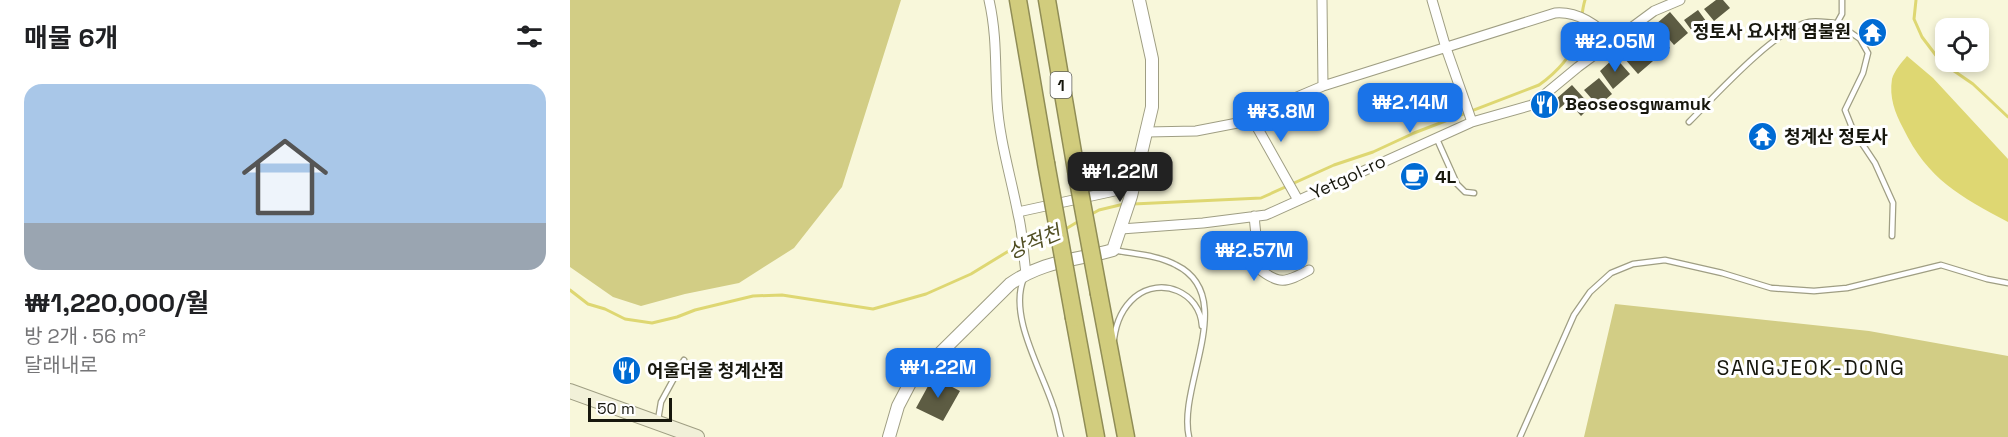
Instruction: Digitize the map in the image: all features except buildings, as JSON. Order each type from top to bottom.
[{"type":"highway","name":"1","points":[[1018,0],[1096,437]]},
{"type":"highway","name":"1","points":[[1047,0],[1126,437]]},
{"type":"main road","points":[[570,391],[657,422],[675,433],[697,437]]},
{"type":"street","points":[[989,0],[996,55],[997,102],[1018,212],[1026,273]]},
{"type":"street","points":[[889,437],[898,406],[910,382],[1010,284],[1026,273],[1045,265],[1113,250],[1125,217],[1152,107],[1152,59],[1139,0]]},
{"type":"street","points":[[1322,0],[1323,86]]},
{"type":"street","points":[[1432,0],[1472,122]]},
{"type":"street","name":"Yetgol-ro","points":[[1121,229],[1203,223],[1266,215],[1296,195],[1472,122],[1532,105],[1654,11],[1680,0]]},
{"type":"street","points":[[1147,132],[1196,131],[1253,120],[1271,108],[1323,86],[1555,13],[1570,14],[1598,26],[1612,42]]},
{"type":"street","points":[[1253,120],[1296,195]]},
{"type":"street","points":[[1018,212],[1132,191]]},
{"type":"street","points":[[1254,216],[1258,268],[1271,279],[1287,282],[1309,270]]},
{"type":"lane","points":[[1837,23],[1842,14],[1842,0]]},
{"type":"lane","points":[[1689,122],[1781,34],[1809,22],[1837,23],[1860,39],[1868,53],[1863,73],[1845,110],[1853,130],[1875,163],[1893,203],[1892,236]]},
{"type":"lane","points":[[1436,137],[1457,184],[1465,192],[1474,193]]},
{"type":"lane","points":[[1113,250],[1175,264],[1189,272],[1201,292],[1206,306],[1203,339],[1192,382],[1187,426],[1190,437]]},
{"type":"lane","points":[[1520,437],[1574,315],[1590,292],[1611,273],[1633,264],[1665,260],[1722,273],[1771,288],[1814,291],[1847,288],[1941,265],[2008,284]]},
{"type":"lane","points":[[1026,273],[1020,288],[1021,320],[1054,407],[1061,437]]},
{"type":"lane","points":[[1113,366],[1114,336],[1120,317],[1126,307],[1145,291],[1167,288],[1177,290],[1191,298],[1199,310],[1203,339]]},
{"type":"lane","points":[[657,422],[661,402],[684,360]]},
{"type":"shaded area","points":[[570,0],[901,0],[842,187],[794,248],[739,283],[641,306],[613,297],[570,267]]},
{"type":"shaded area","points":[[1907,56],[1933,78],[2008,159],[2008,222],[1960,195],[1947,185],[1923,161],[1913,146],[1897,117],[1891,92],[1893,76]]},
{"type":"shaded area","points":[[1615,304],[1869,331],[2008,356],[2008,437],[1584,437]]},
{"type":"waterway","name":"상적천","points":[[1133,204],[1261,198],[1334,165],[1373,152],[1414,133],[1539,85],[1557,70],[1575,44],[1585,0]]},
{"type":"waterway","name":"상적천","points":[[1916,0],[1914,19],[1922,37],[1941,62],[1973,84],[2008,117]]},
{"type":"waterway","name":"상적천","points":[[1090,215],[1099,210],[1124,204]]},
{"type":"waterway","name":"상적천","points":[[1064,230],[1079,221]]},
{"type":"waterway","name":"상적천","points":[[570,290],[588,304],[625,319],[652,323],[753,296],[782,295],[873,309],[926,294],[971,274],[1007,252],[1039,244],[1053,236]]},
{"type":"place","name":"정토사 요사채 염불원","points":[[1872,32]]},
{"type":"place","name":"Beoseosgwamuk","points":[[1544,104]]},
{"type":"place","name":"청계산 정토사","points":[[1763,137]]},
{"type":"place","name":"4L","points":[[1414,177]]},
{"type":"place","name":"어울더울 청계산점","points":[[626,371]]},
{"type":"district","name":"SANGJEOK-DONG","points":[[1811,368]]}]
